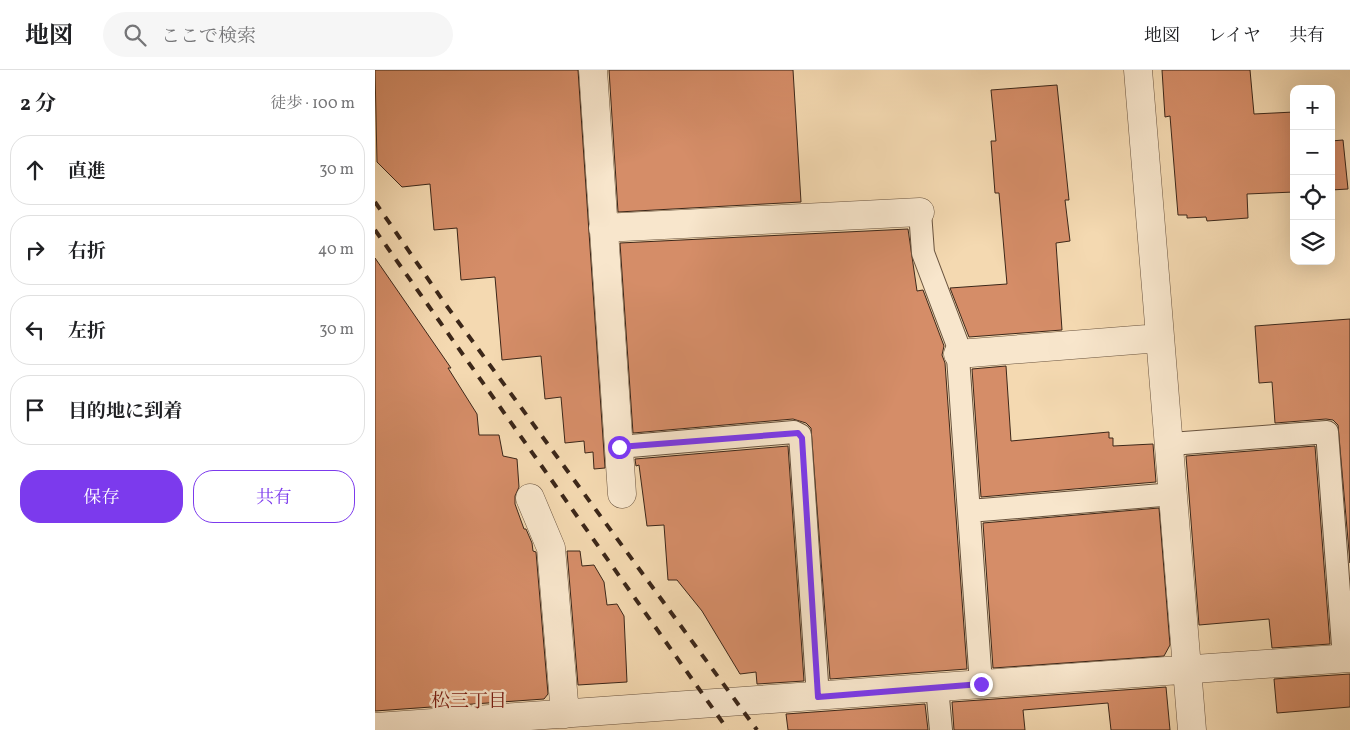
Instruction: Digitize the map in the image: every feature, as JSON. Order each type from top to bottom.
[{"type":"street","points":[[593,70],[622,494]]},
{"type":"street","points":[[1138,70],[1160,338],[1171,444],[1192,730]]},
{"type":"street","points":[[603,228],[920,212]]},
{"type":"street","points":[[958,354],[1160,338]]},
{"type":"street","points":[[530,498],[551,548],[565,714]]},
{"type":"street","points":[[375,728],[565,714],[641,720],[818,697],[1347,658]]},
{"type":"lane","points":[[920,212],[923,253],[957,343],[981,684]]},
{"type":"lane","points":[[619,447],[794,432],[801,435],[818,697]]},
{"type":"lane","points":[[1171,444],[1327,432],[1347,658]]},
{"type":"lane","points":[[969,511],[1174,494]]},
{"type":"lane","points":[[937,687],[941,730]]},
{"type":"building","points":[[375,70],[578,70],[605,468],[594,469],[593,452],[585,453],[584,441],[565,443],[561,397],[545,399],[541,356],[502,360],[495,277],[461,280],[457,228],[434,230],[430,184],[402,187],[377,162]]},
{"type":"building","points":[[609,70],[793,70],[801,202],[618,212]]},
{"type":"building","points":[[1162,70],[1250,70],[1254,114],[1290,112],[1290,192],[1247,194],[1248,218],[1207,221],[1206,217],[1187,218],[1187,215],[1178,215],[1170,116],[1165,117]]},
{"type":"building","points":[[1057,85],[1069,200],[1065,200],[1070,241],[1056,243],[1062,330],[969,337],[950,288],[1007,284],[999,193],[995,193],[991,141],[996,141],[991,90]]},
{"type":"building","points":[[1343,140],[1348,189],[1335,190],[1335,141]]},
{"type":"building","points":[[908,229],[917,291],[923,290],[944,346],[942,355],[945,363],[967,669],[830,679],[811,428],[806,423],[793,419],[633,433],[620,243]]},
{"type":"building","points":[[375,258],[451,368],[448,368],[477,414],[479,435],[499,435],[503,456],[517,459],[519,487],[515,496],[515,504],[524,529],[526,529],[532,543],[533,551],[536,552],[548,694],[544,699],[375,711]]},
{"type":"building","points":[[1350,319],[1350,563],[1338,425],[1333,420],[1326,419],[1275,423],[1272,382],[1259,383],[1255,326]]},
{"type":"building","points":[[1006,366],[1011,441],[1109,432],[1109,438],[1113,438],[1113,446],[1153,444],[1156,482],[981,497],[972,369]]},
{"type":"building","points":[[788,446],[804,681],[757,684],[756,672],[740,674],[702,611],[677,580],[668,580],[664,525],[647,526],[639,465],[636,466],[635,459]]},
{"type":"building","points":[[1315,446],[1330,644],[1272,648],[1269,619],[1199,625],[1186,456]]},
{"type":"building","points":[[1159,508],[1170,645],[1164,656],[993,668],[983,523]]},
{"type":"building","points":[[567,551],[580,551],[582,566],[594,565],[604,582],[607,605],[617,604],[624,616],[627,682],[578,685]]},
{"type":"building","points":[[1350,674],[1350,707],[1277,713],[1274,679]]},
{"type":"building","points":[[1166,687],[1170,730],[1111,730],[1108,703],[1023,710],[1025,730],[954,730],[952,702]]},
{"type":"building","points":[[925,704],[928,730],[788,730],[786,714]]},
{"type":"railway","points":[[375,202],[446,305],[757,730]]},
{"type":"railway","points":[[375,230],[728,730]]},
{"type":"district","name":"松三丁目","points":[[469,700]]},
{"type":"route","points":[[619,447],[798,433],[802,438],[818,697],[981,684]]}]
